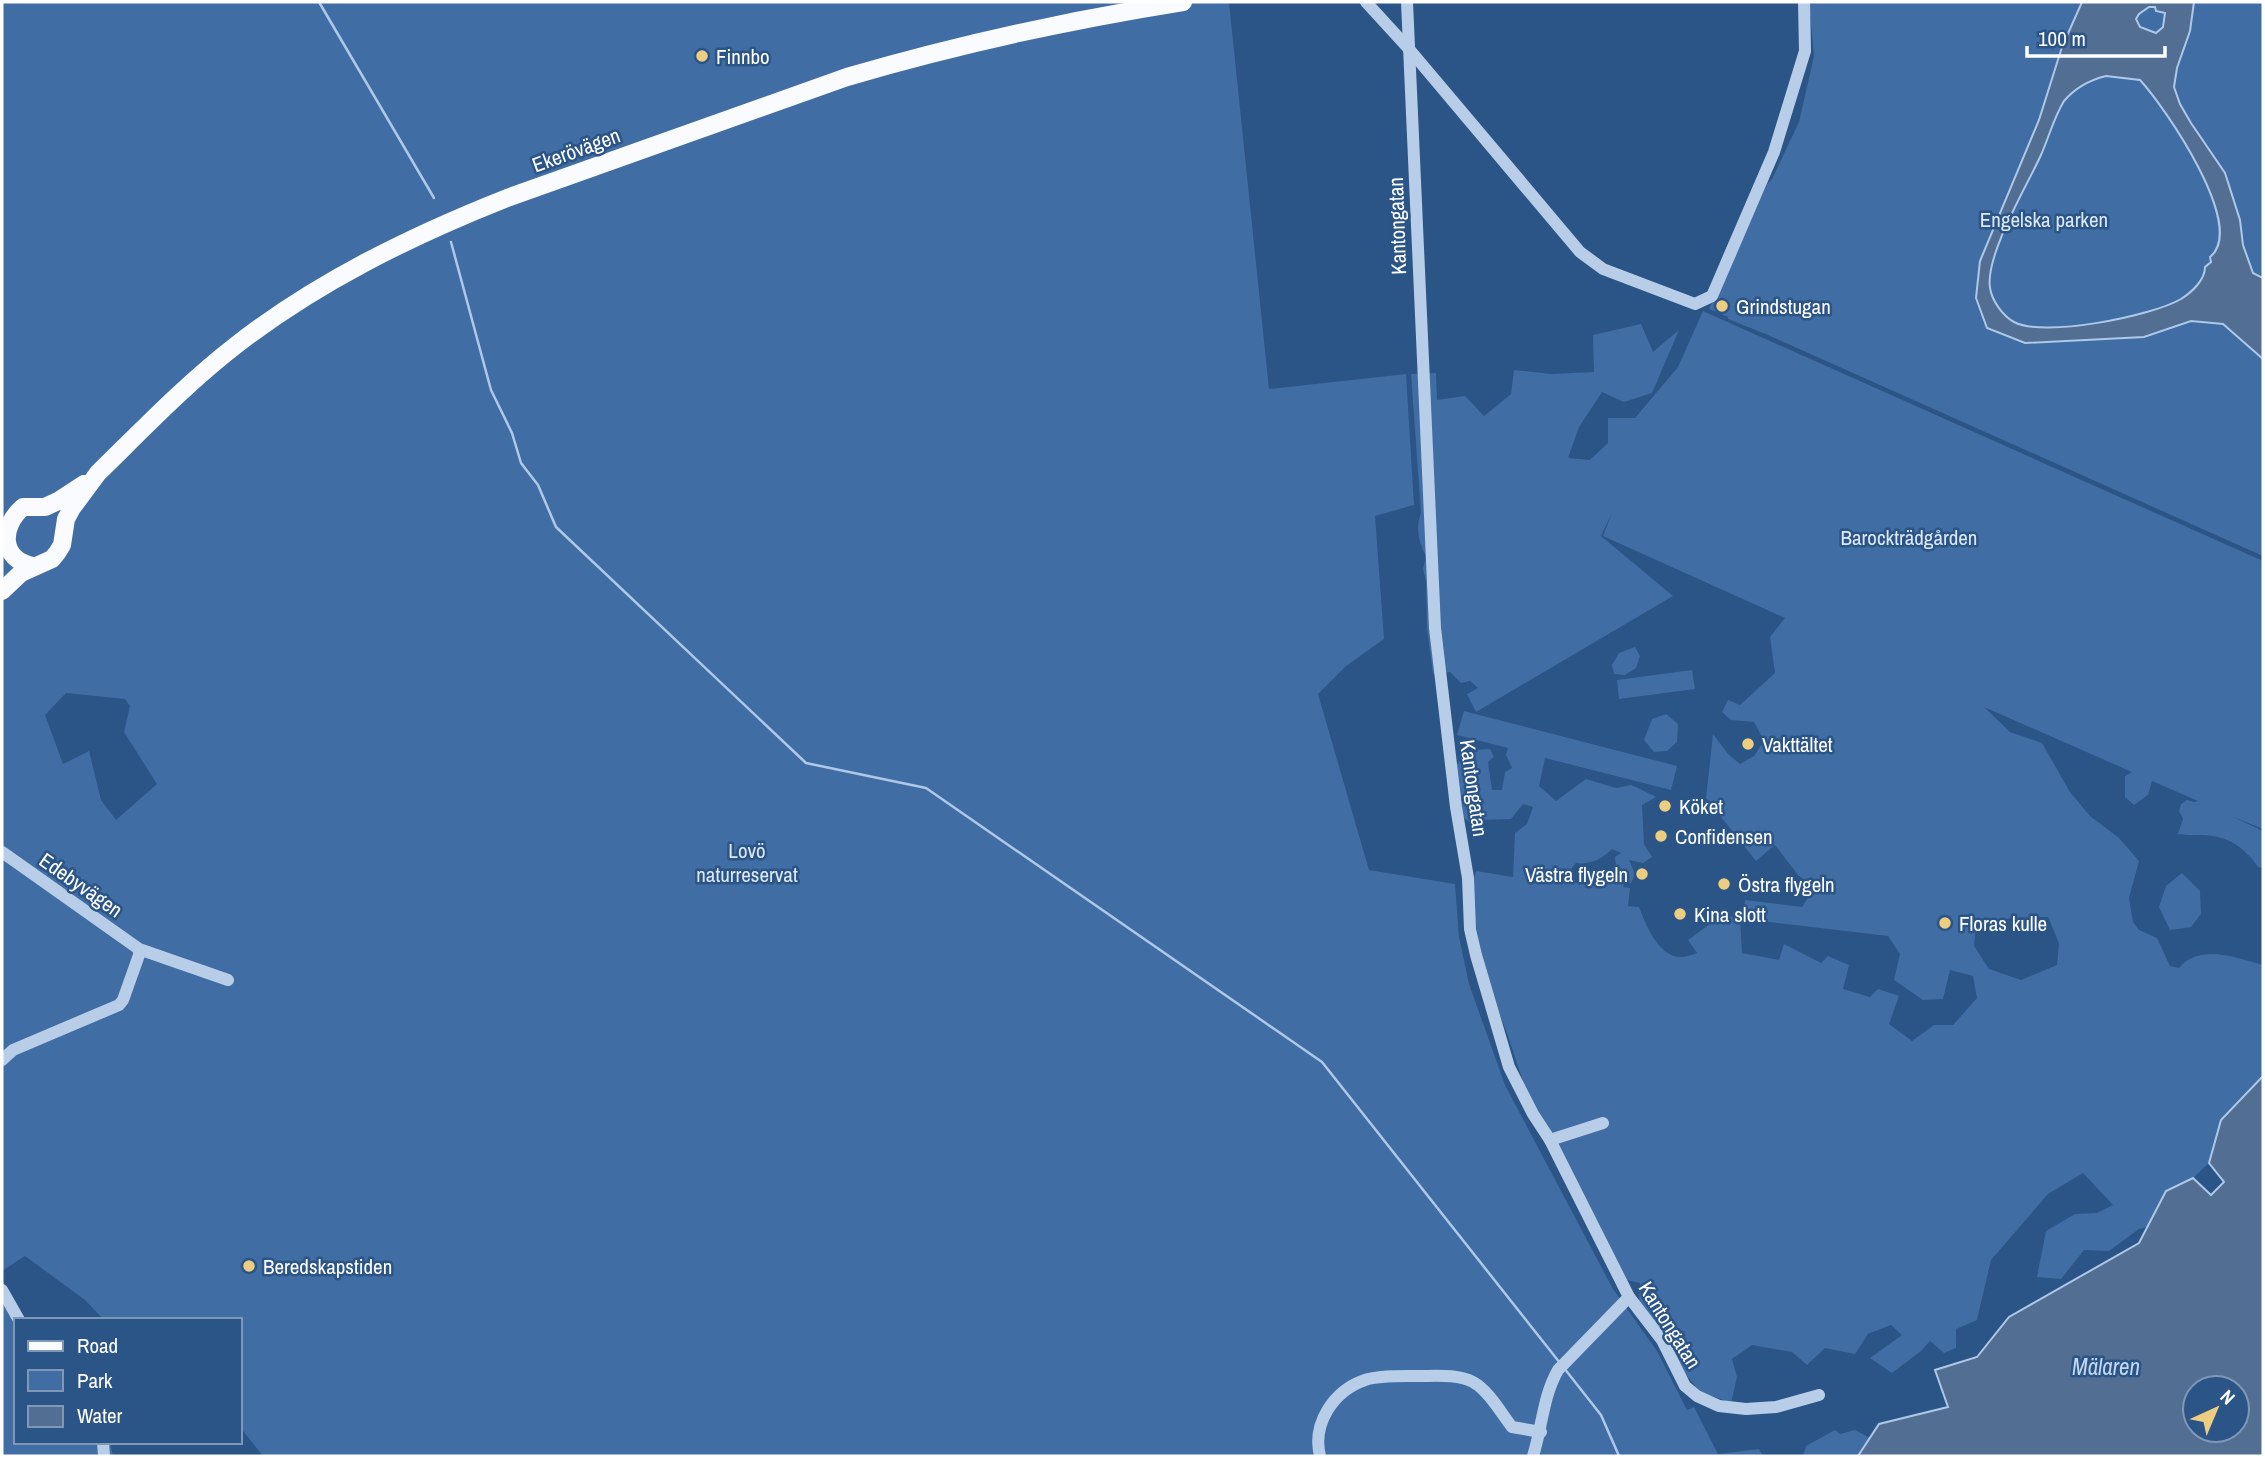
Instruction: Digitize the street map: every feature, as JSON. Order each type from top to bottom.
[{"type":"main road","name":"Ekerövägen","points":[[1139,9],[1163,2]]},
{"type":"main road","name":"Ekerövägen","points":[[98,473],[234,346],[307,295],[422,233],[507,198],[847,77],[895,63],[1139,9],[1183,2]]},
{"type":"main road","points":[[2,589],[6,571],[4,530],[13,514],[23,507],[45,507],[71,493],[98,473]]},
{"type":"main road","points":[[2,589],[21,573],[52,559],[58,553],[72,508],[98,473]]},
{"type":"main road","points":[[45,507],[59,521],[63,531]]},
{"type":"main road","points":[[6,547],[19,561],[33,566]]},
{"type":"street","points":[[1366,2],[1409,49],[1580,252],[1603,269],[1695,304],[1712,296],[1774,152],[1805,51],[1804,2]]},
{"type":"street","name":"Kantongatan","points":[[1407,2],[1435,628],[1456,807],[1468,878],[1470,929],[1510,1067],[1629,1297],[1662,1340],[1685,1386],[1696,1396],[1718,1406],[1746,1409],[1776,1407],[1819,1395]]},
{"type":"street","name":"Edebyvägen","points":[[2,852],[139,949],[228,980]]},
{"type":"street","points":[[2,1060],[13,1050],[119,1005],[139,949]]},
{"type":"street","points":[[1549,1140],[1603,1123]]},
{"type":"street","points":[[2,1290],[18,1318]]},
{"type":"street","points":[[1533,1456],[1541,1433],[1551,1381],[1562,1366],[1629,1297]]},
{"type":"street","points":[[1320,1456],[1317,1434],[1324,1415],[1342,1393],[1366,1379],[1449,1376],[1473,1382],[1484,1391],[1512,1427],[1541,1433]]},
{"type":"green space","name":"Lovö naturreservat","points":[[2,2],[1229,2],[1269,389],[1406,374],[1414,505],[1375,516],[1384,639],[1346,666],[1318,694],[1369,870],[1455,884],[1459,937],[1469,984],[1505,1085],[1613,1289],[1657,1351],[1687,1410],[1694,1407],[1718,1454],[1759,1449],[1763,1456],[263,1456],[242,1430],[242,1318],[102,1318],[85,1300],[25,1256],[2,1271]],"holes":[[[66,693],[125,699],[130,706],[124,732],[157,784],[116,820],[101,800],[89,751],[63,764],[45,715]]]},
{"type":"green space","name":"Engelska parken","points":[[1809,2],[2263,2],[2263,556],[1709,309],[1799,122],[1814,56]]},
{"type":"green space","name":"Barockträdgården","points":[[1703,311],[2263,561],[2263,829],[2231,816],[2263,831],[2263,867],[2259,868],[2248,854],[2228,840],[2178,834],[2183,819],[2179,811],[2181,804],[2187,800],[2198,801],[2152,781],[2148,795],[2134,805],[2125,797],[2125,776],[2132,772],[1984,707],[2010,732],[2042,743],[2070,792],[2090,816],[2119,838],[2139,861],[2129,898],[2133,922],[2139,930],[2157,938],[2170,966],[2179,968],[2188,960],[2208,954],[2230,956],[2263,965],[2263,1076],[2221,1120],[2209,1163],[2193,1178],[2166,1191],[2147,1227],[2139,1229],[2109,1251],[2084,1250],[2061,1279],[2037,1277],[2046,1231],[2075,1214],[2097,1213],[2113,1205],[2083,1173],[2048,1194],[1991,1260],[1977,1320],[1956,1329],[1956,1348],[1944,1353],[1930,1341],[1892,1373],[1870,1358],[1902,1335],[1891,1325],[1868,1334],[1855,1354],[1825,1348],[1807,1365],[1792,1352],[1752,1345],[1732,1359],[1737,1377],[1731,1403],[1699,1391],[1677,1363],[1639,1303],[1640,1283],[1623,1279],[1526,1090],[1487,982],[1468,897],[1476,871],[1513,877],[1515,833],[1527,824],[1533,807],[1523,804],[1511,819],[1478,820],[1470,823],[1461,815],[1455,767],[1469,750],[1490,749],[1494,757],[1488,762],[1492,790],[1502,790],[1505,772],[1512,768],[1506,755],[1508,748],[1457,735],[1464,711],[1677,766],[1671,790],[1545,758],[1539,786],[1556,801],[1586,779],[1616,788],[1631,785],[1656,797],[1642,805],[1644,844],[1652,857],[1643,863],[1629,860],[1635,874],[1631,883],[1624,883],[1623,887],[1630,888],[1628,906],[1639,907],[1654,938],[1672,955],[1682,957],[1697,953],[1688,940],[1721,916],[1740,917],[1742,953],[1779,960],[1784,944],[1821,963],[1828,956],[1849,965],[1843,989],[1870,997],[1878,989],[1899,996],[1889,1024],[1912,1041],[1934,1025],[1953,1025],[1977,998],[1973,976],[1950,970],[1943,999],[1923,1000],[1894,980],[1900,954],[1888,936],[1743,919],[1745,900],[1802,907],[1814,888],[1798,875],[1775,845],[1756,861],[1706,798],[1713,734],[1728,754],[1740,764],[1754,756],[1764,741],[1754,722],[1731,720],[1722,712],[1728,700],[1740,705],[1775,673],[1770,637],[1785,618],[1603,536],[1612,513],[1601,536],[1673,596],[1476,712],[1467,694],[1478,688],[1470,681],[1461,683],[1450,672],[1433,674],[1423,569],[1426,556],[1418,530],[1421,513],[1411,374],[1436,373],[1437,400],[1465,396],[1484,416],[1511,394],[1514,370],[1551,374],[1594,372],[1593,335],[1641,324],[1653,352],[1679,330],[1652,393],[1624,402],[1602,392],[1579,427],[1568,458],[1590,460],[1608,443],[1608,418],[1635,418],[1678,367]],"holes":[[[1612,849],[1621,853],[1615,857],[1616,867],[1585,877],[1582,883],[1556,881],[1576,863],[1596,860]],[[2048,917],[2059,943],[2057,965],[2021,980],[1989,969],[1974,946],[1976,927],[2010,918]]]},
{"type":"green space","points":[[1635,647],[1640,656],[1636,668],[1625,675],[1614,674],[1612,665],[1619,653]]},
{"type":"green space","points":[[1692,670],[1695,689],[1619,699],[1617,680]]},
{"type":"green space","points":[[1666,714],[1678,724],[1677,742],[1667,751],[1654,752],[1644,740],[1652,719]]},
{"type":"green space","points":[[2182,873],[2200,891],[2201,914],[2191,927],[2170,930],[2159,907],[2166,886]]},
{"type":"green space","points":[[2,1280],[25,1318],[14,1318],[14,1444],[110,1444],[113,1456],[2,1456]]},
{"type":"green space","points":[[1835,1430],[1840,1434],[1855,1430],[1870,1438],[1858,1456],[1803,1456],[1806,1446]]},
{"type":"water","points":[[2082,2],[2194,2],[2190,31],[2177,68],[2174,87],[2191,123],[2225,173],[2253,273],[2263,278],[2263,359],[2223,324],[2191,321],[2144,337],[2025,343],[1987,328],[1976,298],[1980,261],[2039,120],[2062,47]],"holes":[[[2149,7],[2155,7],[2156,11],[2165,13],[2163,27],[2156,33],[2140,27],[2136,19]],[[2106,76],[2140,80],[2166,114],[2183,140],[2211,195],[2218,220],[2219,242],[2197,285],[2181,299],[2167,306],[2123,318],[2072,326],[2048,328],[2014,322],[1999,308],[1990,288],[1990,274],[2000,240],[2064,101],[2083,85]]]},
{"type":"water","name":"Mälaren","points":[[2263,1076],[2263,1456],[1858,1456],[1879,1424],[1948,1407],[1935,1370],[1977,1357],[2009,1317],[2139,1243],[2166,1191],[2193,1178],[2211,1195],[2224,1182],[2209,1163],[2221,1120]]},
{"type":"waterway","points":[[319,2],[434,198]]},
{"type":"waterway","points":[[451,242],[491,390],[512,433],[521,463],[538,485],[556,527],[806,763],[926,788],[1322,1062],[1560,1363]]},
{"type":"waterway","points":[[1564,1368],[1601,1415],[1619,1456]]},
{"type":"place","name":"Finnbo","points":[[702,56]]},
{"type":"place","name":"Grindstugan","points":[[1722,306]]},
{"type":"place","name":"Vakttältet","points":[[1748,744]]},
{"type":"place","name":"Köket","points":[[1665,806]]},
{"type":"place","name":"Confidensen","points":[[1661,836]]},
{"type":"place","name":"Västra flygeln","points":[[1642,874]]},
{"type":"place","name":"Östra flygeln","points":[[1724,884]]},
{"type":"place","name":"Kina slott","points":[[1680,914]]},
{"type":"place","name":"Floras kulle","points":[[1945,923]]},
{"type":"place","name":"Beredskapstiden","points":[[249,1266]]}]
